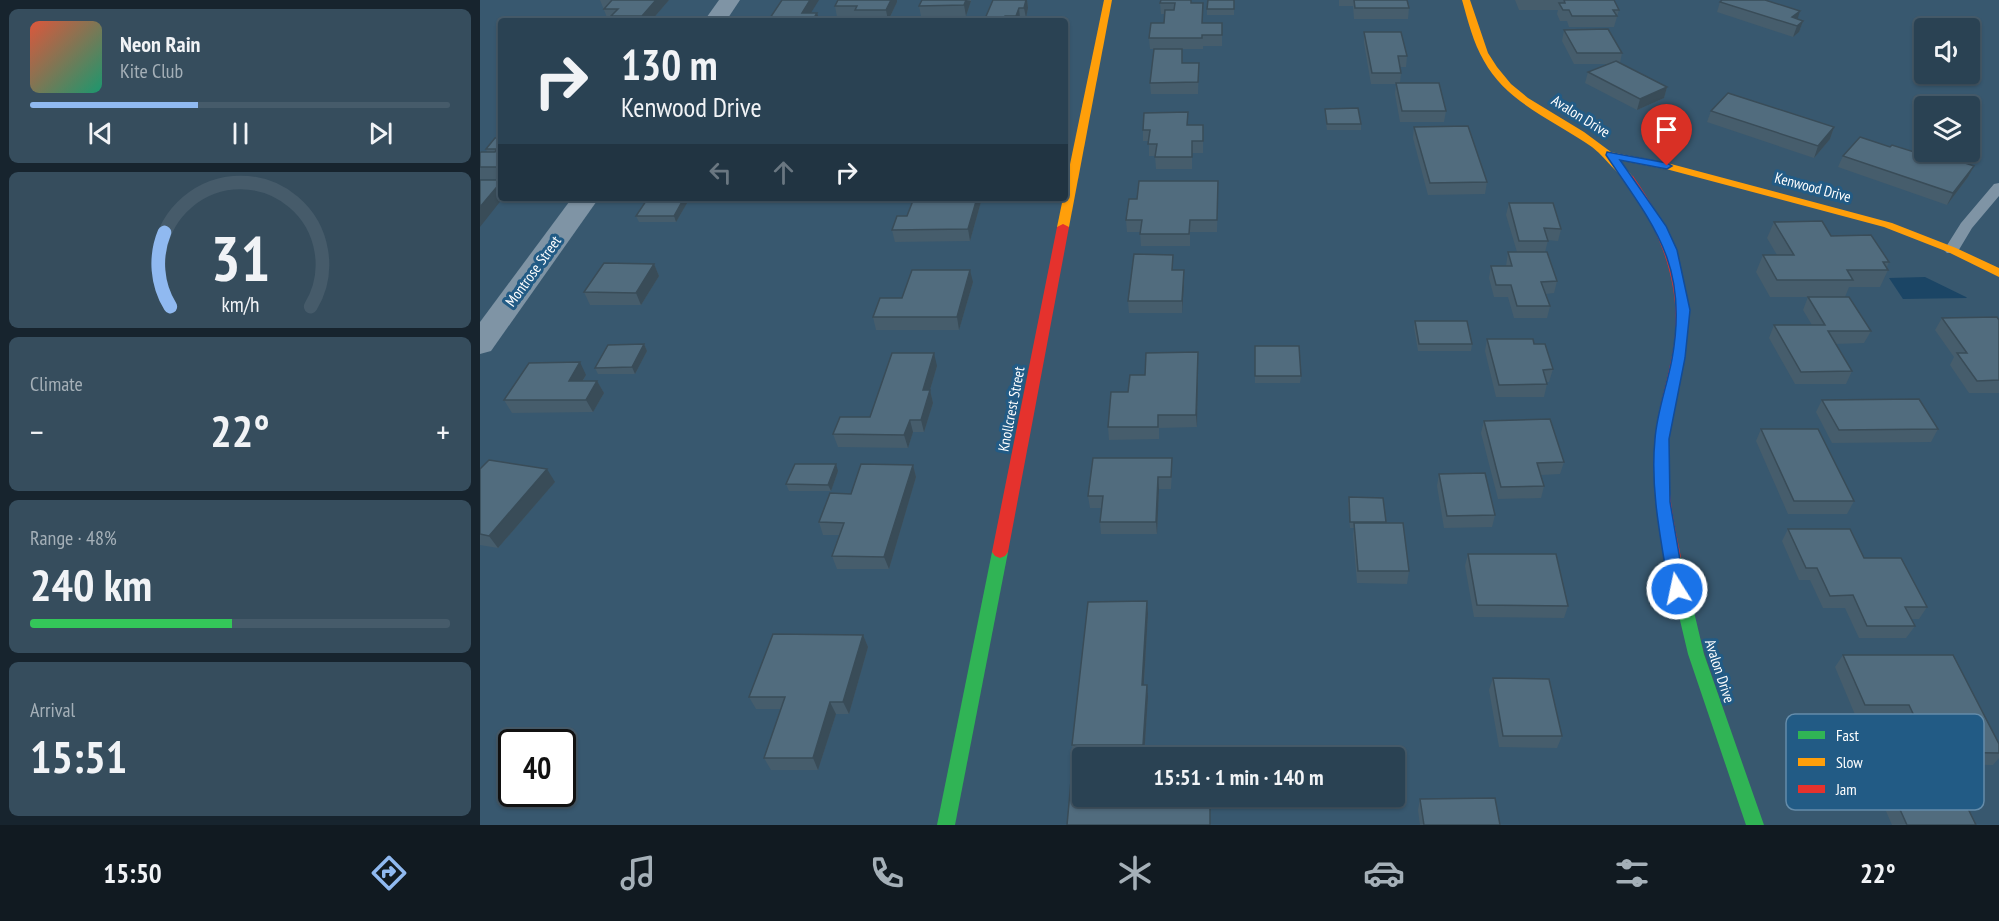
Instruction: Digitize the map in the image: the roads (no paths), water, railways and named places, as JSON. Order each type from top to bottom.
[{"type":"street","points":[[717,18],[730,0]]},
{"type":"street","name":"Knollcrest Street","points":[[946,825],[1108,0]]},
{"type":"street","name":"Avalon Drive","points":[[1466,0],[1483,51],[1493,70],[1509,88],[1548,116],[1611,155],[1660,226],[1672,250],[1679,275],[1684,310],[1679,358],[1662,439],[1663,502],[1677,589],[1700,665],[1755,825]]},
{"type":"street","name":"Kenwood Drive","points":[[1611,155],[1667,166],[1888,225],[1952,250],[1999,273]]},
{"type":"street","name":"Montrose Street","points":[[480,344],[584,201]]},
{"type":"lane","points":[[1952,250],[1966,226],[1999,187]]},
{"type":"water","points":[[1925,277],[1967,298],[1903,299],[1889,278]]}]
